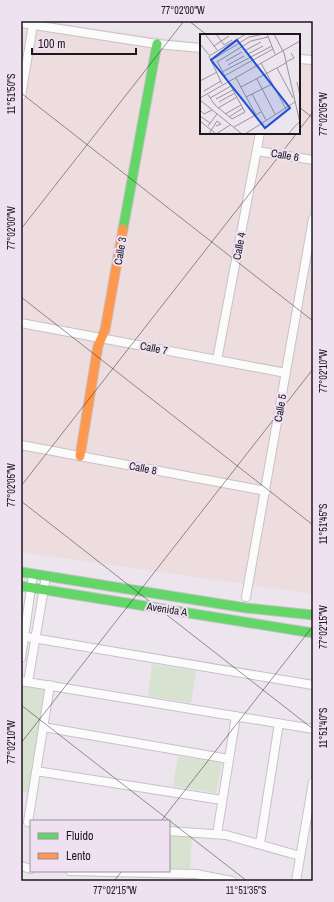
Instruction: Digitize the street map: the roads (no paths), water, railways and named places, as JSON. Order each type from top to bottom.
[{"type":"street","points":[[21,23],[157,44],[200,48]]},
{"type":"street","points":[[21,96],[33,25]]},
{"type":"street","name":"Calle 3","points":[[80,456],[98,346],[105,330],[157,44]]},
{"type":"street","points":[[300,58],[313,60]]},
{"type":"street","name":"Calle 4","points":[[217,360],[260,134]]},
{"type":"street","name":"Calle 6","points":[[257,151],[313,160]]},
{"type":"street","name":"Calle 5","points":[[246,597],[313,219]]},
{"type":"street","name":"Calle 7","points":[[21,323],[286,373]]},
{"type":"street","name":"Calle 8","points":[[21,445],[266,491]]},
{"type":"street","name":"Avenida A","points":[[21,572],[246,608],[313,615]]},
{"type":"street","points":[[21,658],[33,574]]},
{"type":"street","points":[[46,576],[35,639],[24,681],[313,729]]},
{"type":"street","name":"Avenida A","points":[[21,586],[313,633]]},
{"type":"street","points":[[23,636],[313,685]]},
{"type":"street","points":[[27,822],[50,685]]},
{"type":"street","points":[[217,834],[236,716]]},
{"type":"street","points":[[260,844],[279,723]]},
{"type":"street","points":[[43,727],[229,758]]},
{"type":"street","points":[[36,771],[222,800]]},
{"type":"street","points":[[296,881],[313,782]]},
{"type":"street","points":[[170,831],[217,834],[260,844],[300,856]]},
{"type":"street","points":[[112,872],[196,874],[232,881]]}]
